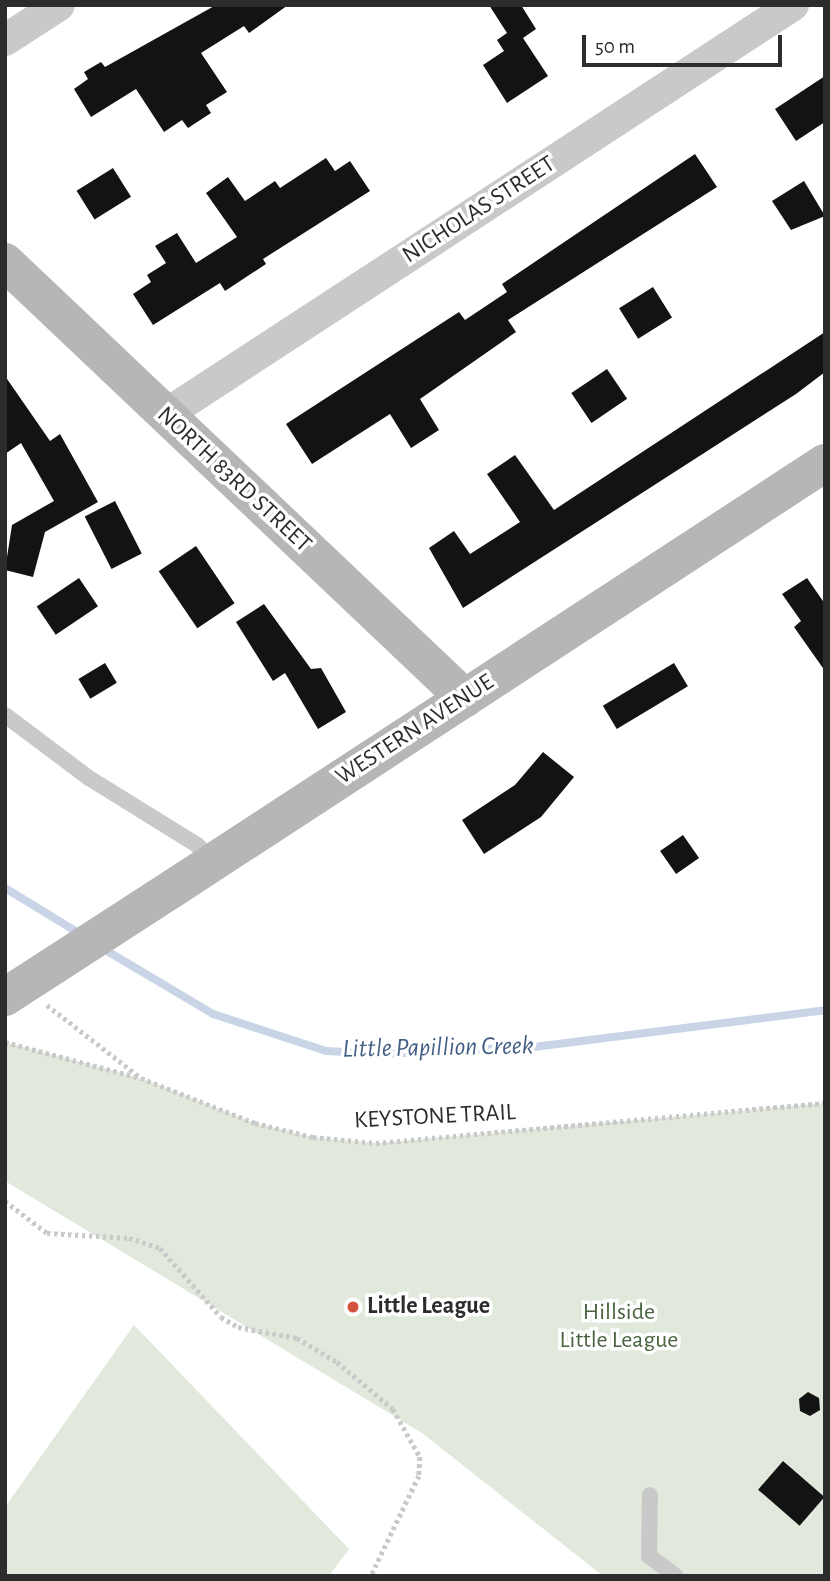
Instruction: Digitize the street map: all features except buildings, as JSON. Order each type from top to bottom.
[{"type":"street","points":[[5,40],[59,5]]},
{"type":"street","name":"NICHOLAS STREET","points":[[165,415],[793,5]]},
{"type":"street","name":"NORTH 83RD STREET","points":[[5,262],[465,698]]},
{"type":"street","name":"WESTERN AVENUE","points":[[23,999],[175,887],[825,463]]},
{"type":"lane","points":[[5,715],[89,778],[197,845],[214,862]]},
{"type":"lane","points":[[650,1495],[649,1556],[676,1576]]},
{"type":"path","name":"KEYSTONE TRAIL","points":[[23,999],[141,1078],[255,1123],[313,1137],[376,1143],[825,1103]]},
{"type":"path","points":[[5,1042],[141,1078]]},
{"type":"path","points":[[5,1201],[47,1233],[108,1236],[160,1248],[221,1317],[238,1327],[297,1338],[337,1362],[393,1409],[420,1457],[419,1476],[371,1576]]},
{"type":"green space","name":"Hillside Little League","points":[[5,1042],[141,1078],[255,1123],[313,1137],[376,1143],[825,1103],[825,1576],[603,1576],[422,1433],[5,1181]]},
{"type":"green space","points":[[134,1325],[349,1549],[329,1576],[5,1576],[5,1507]]},
{"type":"waterway","name":"Little Papillion Creek","points":[[5,888],[82,935]]},
{"type":"waterway","name":"Little Papillion Creek","points":[[102,948],[213,1014],[326,1051],[383,1054],[534,1047],[825,1010]]},
{"type":"place","name":"Little League","points":[[353,1307]]}]
